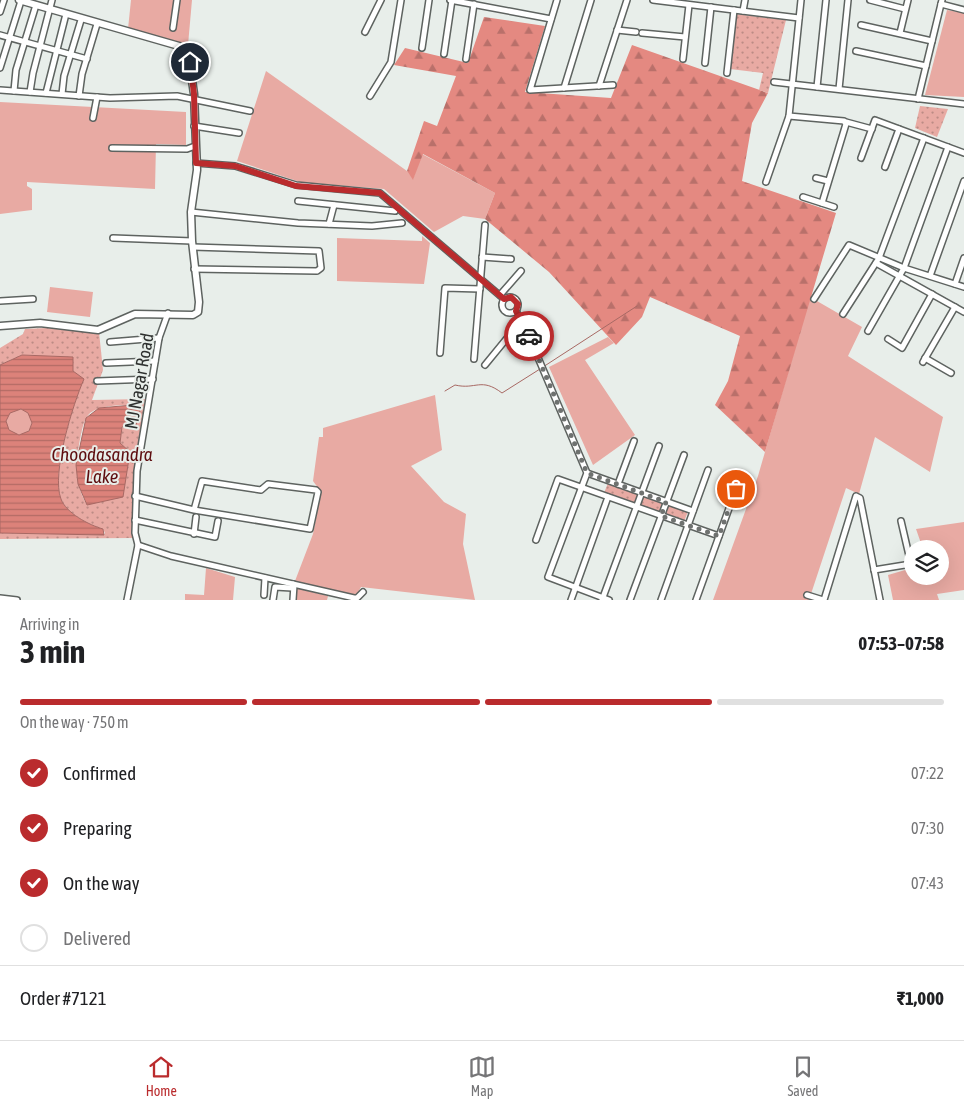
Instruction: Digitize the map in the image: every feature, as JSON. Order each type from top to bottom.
[{"type":"street","points":[[0,12],[4,0]]},
{"type":"street","points":[[0,68],[20,0],[81,20],[179,46],[186,50],[192,70],[196,163],[191,212],[194,269],[199,294],[198,312],[193,315],[168,313],[135,314],[98,330],[40,322],[0,326]]},
{"type":"street","points":[[30,92],[33,73],[51,10],[52,0]]},
{"type":"street","points":[[174,28],[177,0]]},
{"type":"street","points":[[364,32],[381,0]]},
{"type":"street","points":[[370,96],[391,62],[400,0]]},
{"type":"street","points":[[422,48],[429,0]]},
{"type":"street","points":[[444,54],[451,0],[551,19]]},
{"type":"street","points":[[557,0],[530,90],[613,85]]},
{"type":"street","points":[[564,88],[591,0]]},
{"type":"street","points":[[599,86],[627,1],[619,0]]},
{"type":"street","points":[[653,0],[799,18]]},
{"type":"street","points":[[743,11],[745,0]]},
{"type":"street","points":[[766,182],[789,116],[801,0]]},
{"type":"street","points":[[817,87],[826,0]]},
{"type":"street","points":[[839,89],[848,0]]},
{"type":"street","points":[[870,0],[905,9]]},
{"type":"street","points":[[900,34],[908,0]]},
{"type":"street","points":[[918,98],[941,2],[964,10]]},
{"type":"street","points":[[466,59],[474,4]]},
{"type":"street","points":[[14,91],[14,78],[36,5]]},
{"type":"street","points":[[683,59],[689,5]]},
{"type":"street","points":[[705,64],[711,7]]},
{"type":"street","points":[[727,73],[734,10]]},
{"type":"street","points":[[46,93],[66,14]]},
{"type":"street","points":[[62,94],[64,76],[81,20]]},
{"type":"street","points":[[79,96],[86,59],[97,24]]},
{"type":"street","points":[[861,25],[932,41]]},
{"type":"street","points":[[617,30],[685,37]]},
{"type":"street","points":[[0,35],[86,59]]},
{"type":"street","points":[[856,51],[926,66]]},
{"type":"street","points":[[774,82],[964,104]]},
{"type":"street","points":[[0,90],[146,99],[177,96],[250,111]]},
{"type":"street","points":[[93,118],[97,97]]},
{"type":"street","points":[[789,116],[846,122],[872,129]]},
{"type":"street","points":[[861,158],[875,120],[964,153]]},
{"type":"street","points":[[822,203],[846,122]]},
{"type":"street","points":[[194,126],[239,132]]},
{"type":"street","points":[[885,168],[900,129]]},
{"type":"street","points":[[843,314],[878,260],[924,138]]},
{"type":"street","points":[[112,148],[186,148],[195,146]]},
{"type":"street","points":[[868,331],[904,268],[948,147]]},
{"type":"street","points":[[196,163],[235,166],[296,186],[380,193],[502,297],[511,297],[516,300],[518,306],[516,311],[510,314],[504,312],[501,305],[502,297],[521,271]]},
{"type":"street","points":[[816,178],[828,181]]},
{"type":"street","points":[[930,276],[964,181]]},
{"type":"street","points":[[803,197],[834,207]]},
{"type":"street","points":[[298,201],[395,211]]},
{"type":"street","points":[[330,224],[334,205]]},
{"type":"street","points":[[191,212],[298,223],[372,226],[402,223]]},
{"type":"street","points":[[474,359],[485,226]]},
{"type":"street","points":[[113,238],[319,252],[321,268],[317,271],[194,269]]},
{"type":"street","points":[[814,299],[849,245],[878,260],[900,276],[964,312]]},
{"type":"street","points":[[482,257],[511,259]]},
{"type":"street","points":[[955,284],[964,258]]},
{"type":"street","points":[[878,260],[964,287]]},
{"type":"street","points":[[440,353],[445,288],[480,289]]},
{"type":"street","points":[[888,339],[902,348],[932,294]]},
{"type":"street","points":[[0,301],[34,299]]},
{"type":"street","points":[[951,373],[924,360],[956,307]]},
{"type":"street","points":[[516,311],[587,473],[548,577],[602,599],[609,600]]},
{"type":"street","name":"MJ Nagar Road","points":[[127,600],[138,545],[135,520],[136,471],[159,338],[168,313]]},
{"type":"street","points":[[485,366],[522,321]]},
{"type":"street","points":[[110,342],[159,338]]},
{"type":"street","points":[[106,363],[155,360]]},
{"type":"street","points":[[97,381],[153,379]]},
{"type":"street","points":[[618,484],[634,441]]},
{"type":"street","points":[[602,599],[659,446]]},
{"type":"street","points":[[630,600],[684,455]]},
{"type":"street","points":[[661,600],[708,470]]},
{"type":"street","points":[[587,473],[693,511]]},
{"type":"street","points":[[536,540],[558,479],[719,536]]},
{"type":"street","points":[[136,496],[194,510],[310,529],[318,492],[316,490],[268,484],[261,490],[202,481],[194,510]]},
{"type":"street","points":[[696,600],[736,489]]},
{"type":"street","points":[[807,595],[824,600],[856,496],[860,498],[880,600]]},
{"type":"street","points":[[571,600],[608,497]]},
{"type":"street","points":[[194,534],[196,518]]},
{"type":"street","points":[[135,520],[215,537],[218,521]]},
{"type":"street","points":[[874,570],[911,564],[901,521]]},
{"type":"street","points":[[138,545],[172,556],[293,586],[354,598],[357,598],[362,592]]},
{"type":"street","points":[[264,595],[265,578]]},
{"type":"street","points":[[273,600],[275,587],[293,586]]},
{"type":"street","points":[[293,586],[293,600]]},
{"type":"street","points":[[1,599],[17,600]]},
{"type":"shaded area","points":[[131,0],[192,0],[188,45],[128,29]]},
{"type":"shaded area","points":[[947,10],[964,13],[964,97],[925,95]]},
{"type":"shaded area","points":[[735,14],[786,20],[768,93],[759,90],[763,73],[730,69]]},
{"type":"shaded area","points":[[266,71],[407,171],[413,179],[422,154],[495,193],[485,219],[463,216],[434,232],[384,189],[300,182],[237,161]]},
{"type":"shaded area","points":[[0,102],[186,112],[186,145],[156,144],[155,189],[27,182],[27,186],[32,189],[32,210],[0,214]]},
{"type":"shaded area","points":[[920,106],[948,109],[937,137],[915,128]]},
{"type":"shaded area","points":[[422,236],[430,243],[424,284],[337,281],[337,238],[422,241]]},
{"type":"shaded area","points":[[50,287],[93,292],[90,317],[47,312]]},
{"type":"shaded area","points":[[810,297],[862,327],[848,356],[943,417],[930,472],[875,437],[859,494],[846,488],[809,600],[713,600],[758,476]]},
{"type":"shaded area","points":[[47,328],[99,332],[103,370],[92,400],[145,399],[136,468],[134,538],[0,539],[0,533],[104,535],[105,533],[103,529],[91,525],[73,514],[61,499],[59,474],[64,440],[83,380],[73,371],[72,358],[22,355],[0,365],[0,348],[23,334],[25,329]],"holes":[[[135,405],[136,425],[122,428],[120,443],[130,452],[87,505],[79,488],[77,470],[79,443],[86,418],[93,411],[102,408]]]},
{"type":"shaded area","points":[[608,337],[614,343],[585,360],[635,435],[593,465],[549,367]]},
{"type":"shaded area","points":[[435,395],[442,450],[411,466],[444,502],[466,514],[463,544],[475,600],[361,587],[356,596],[295,581],[313,534],[321,492],[313,481],[319,437],[323,437],[323,428]]},
{"type":"shaded area","points":[[19,409],[28,413],[32,422],[28,431],[19,435],[10,431],[6,422],[10,413]]},
{"type":"shaded area","points":[[608,483],[688,511],[684,522],[604,493]]},
{"type":"shaded area","points":[[964,522],[964,590],[937,594],[939,600],[893,600],[888,575],[904,570],[904,585],[949,585],[949,540],[920,540],[916,529]]},
{"type":"shaded area","points":[[206,568],[235,577],[233,600],[185,600],[185,594],[204,595]]},
{"type":"shaded area","points":[[296,588],[328,596],[327,600],[294,600]]},
{"type":"green space","points":[[484,17],[545,26],[525,92],[611,98],[632,45],[768,93],[752,123],[742,181],[836,213],[765,452],[715,405],[728,381],[740,336],[650,297],[642,317],[616,345],[549,272],[485,219],[495,193],[423,154],[413,180],[407,171],[424,121],[437,126],[456,76],[394,65],[405,48],[468,63]]},
{"type":"water","name":"Choodasandra Lake","points":[[22,355],[73,357],[73,371],[84,379],[69,421],[61,457],[59,488],[61,499],[68,509],[91,525],[103,529],[104,535],[0,533],[0,365]],"holes":[[[21,409],[28,413],[32,423],[29,431],[19,435],[9,430],[6,421],[10,413]]]},
{"type":"water","name":"Choodasandra Lake","points":[[133,405],[138,407],[140,411],[136,425],[122,427],[120,443],[130,452],[123,497],[87,505],[78,484],[76,465],[86,418],[99,408]]},
{"type":"waterway","points":[[543,367],[637,306]]},
{"type":"waterway","points":[[445,391],[455,385],[483,385],[495,388],[502,393],[540,369]]},
{"type":"way so far","points":[[529,336],[587,473],[666,502],[661,516],[719,536],[736,489]]},
{"type":"route","points":[[190,62],[194,94],[193,114],[196,163],[235,166],[296,186],[380,193],[504,299],[514,298],[518,304],[516,311],[529,336]]}]
